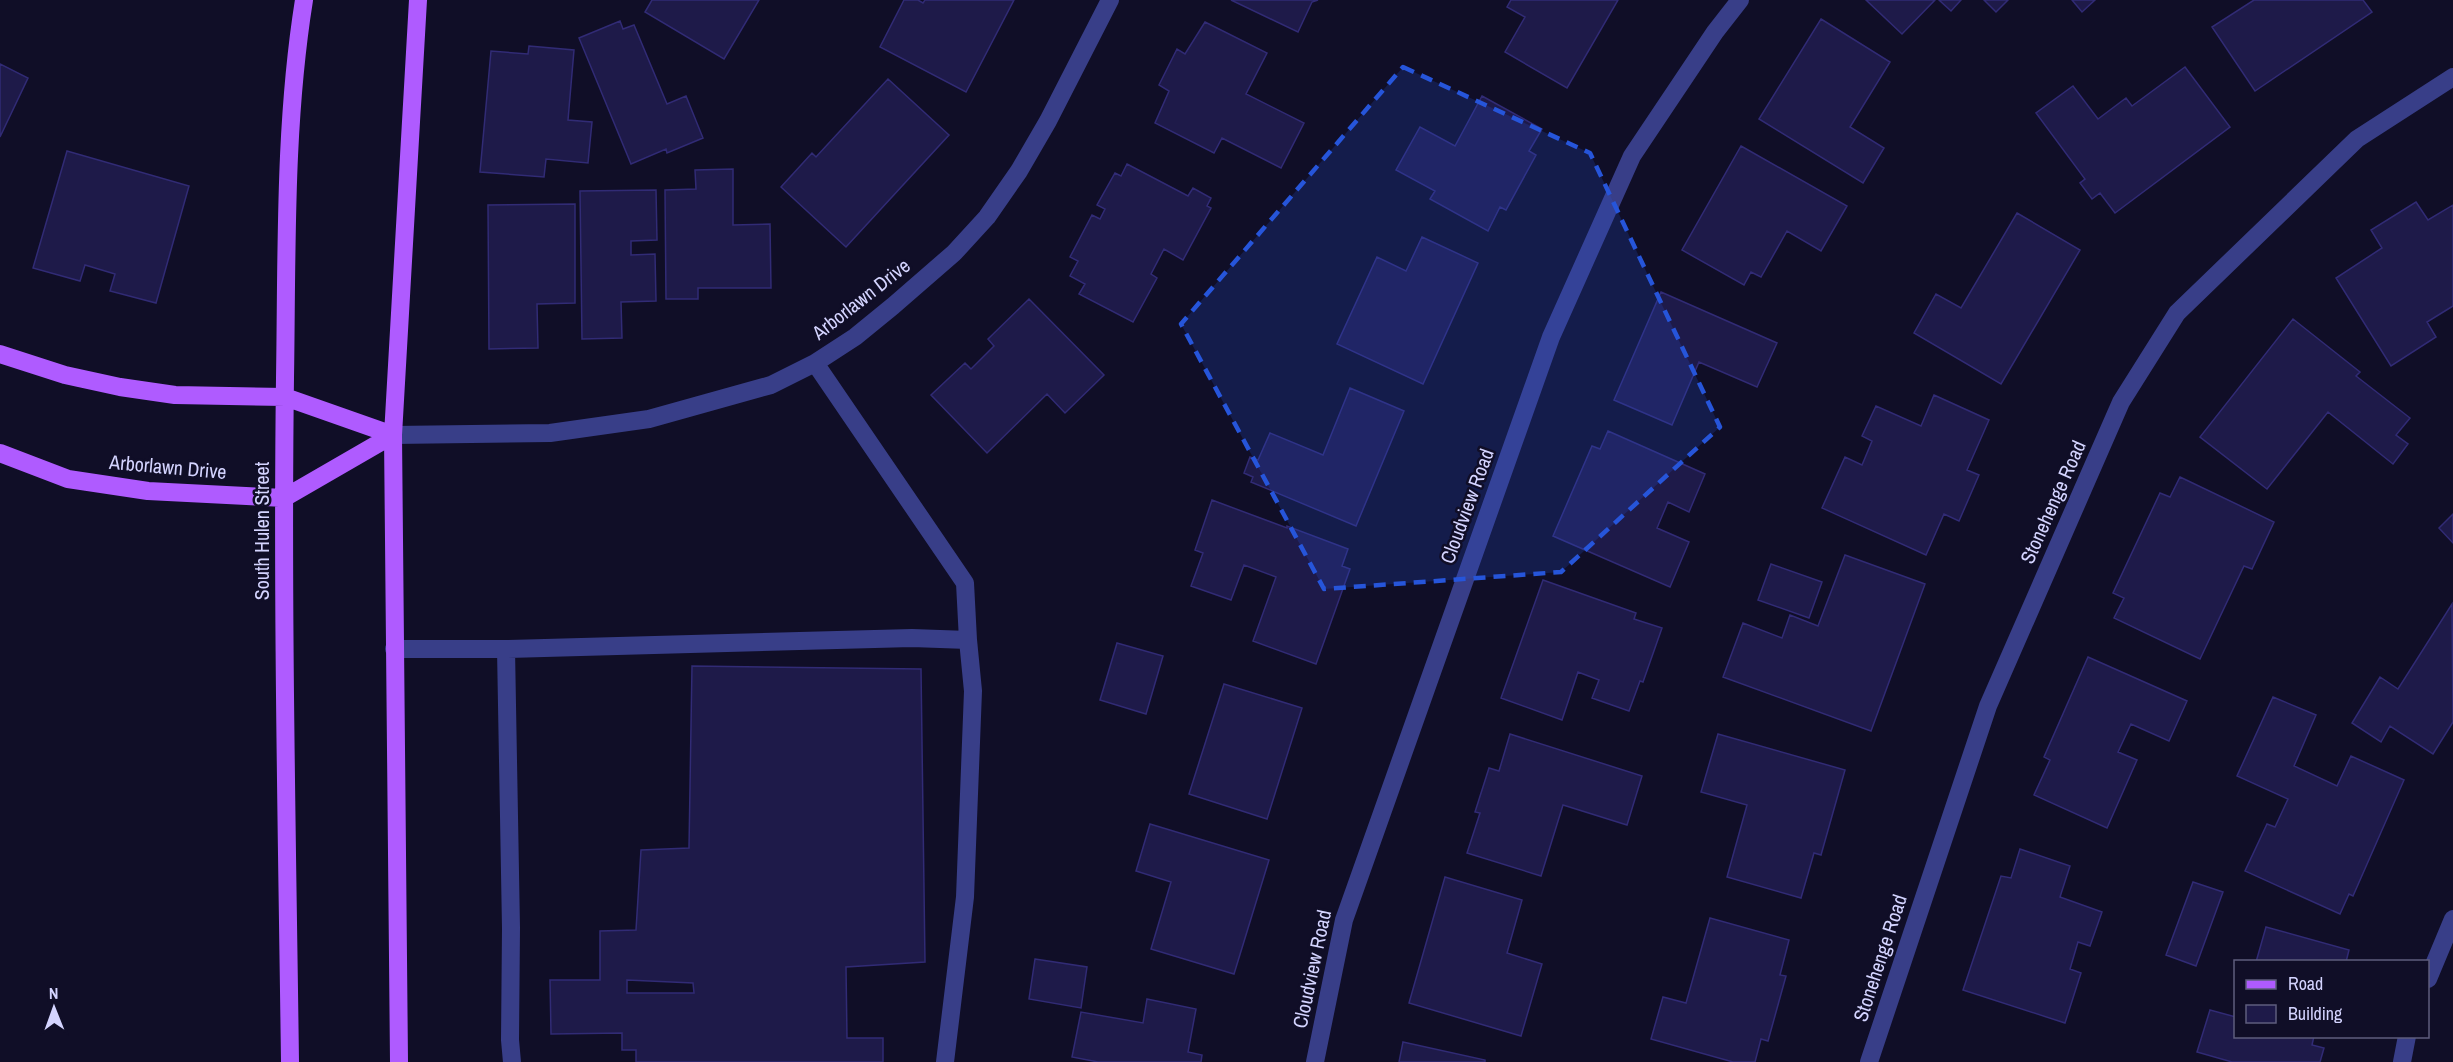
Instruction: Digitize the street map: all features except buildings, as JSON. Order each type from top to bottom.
[{"type":"main road","name":"South Hulen Street","points":[[290,1062],[284,498],[288,140],[304,0]]},
{"type":"main road","points":[[399,1062],[393,435],[418,0]]},
{"type":"main road","name":"Arborlawn Drive","points":[[0,354],[65,375],[120,387],[175,395],[285,397],[393,435]]},
{"type":"main road","name":"Arborlawn Drive","points":[[0,453],[68,479],[148,491],[284,498],[393,435]]},
{"type":"street","name":"Arborlawn Drive","points":[[393,435],[550,433],[626,423],[702,406],[771,384],[815,363],[855,337],[894,306],[954,253],[987,217],[1019,171],[1048,121],[1110,0]]},
{"type":"street","name":"Cloudview Road","points":[[1315,1062],[1344,920],[1551,337],[1632,156],[1714,32],[1740,0]]},
{"type":"street","name":"Stonehenge Road","points":[[1869,1062],[1988,705],[2121,402],[2177,313],[2357,140],[2453,77]]},
{"type":"street","points":[[815,363],[965,583],[973,691],[965,897],[945,1062]]},
{"type":"street","points":[[394,649],[506,649],[912,638],[968,640]]},
{"type":"street","points":[[506,649],[512,1062]]},
{"type":"street","points":[[2429,974],[2453,919]]},
{"type":"street","points":[[2402,1062],[2407,1038]]},
{"type":"highlighted area","points":[[1403,67],[1590,153],[1720,427],[1561,572],[1324,589],[1181,324]]}]
